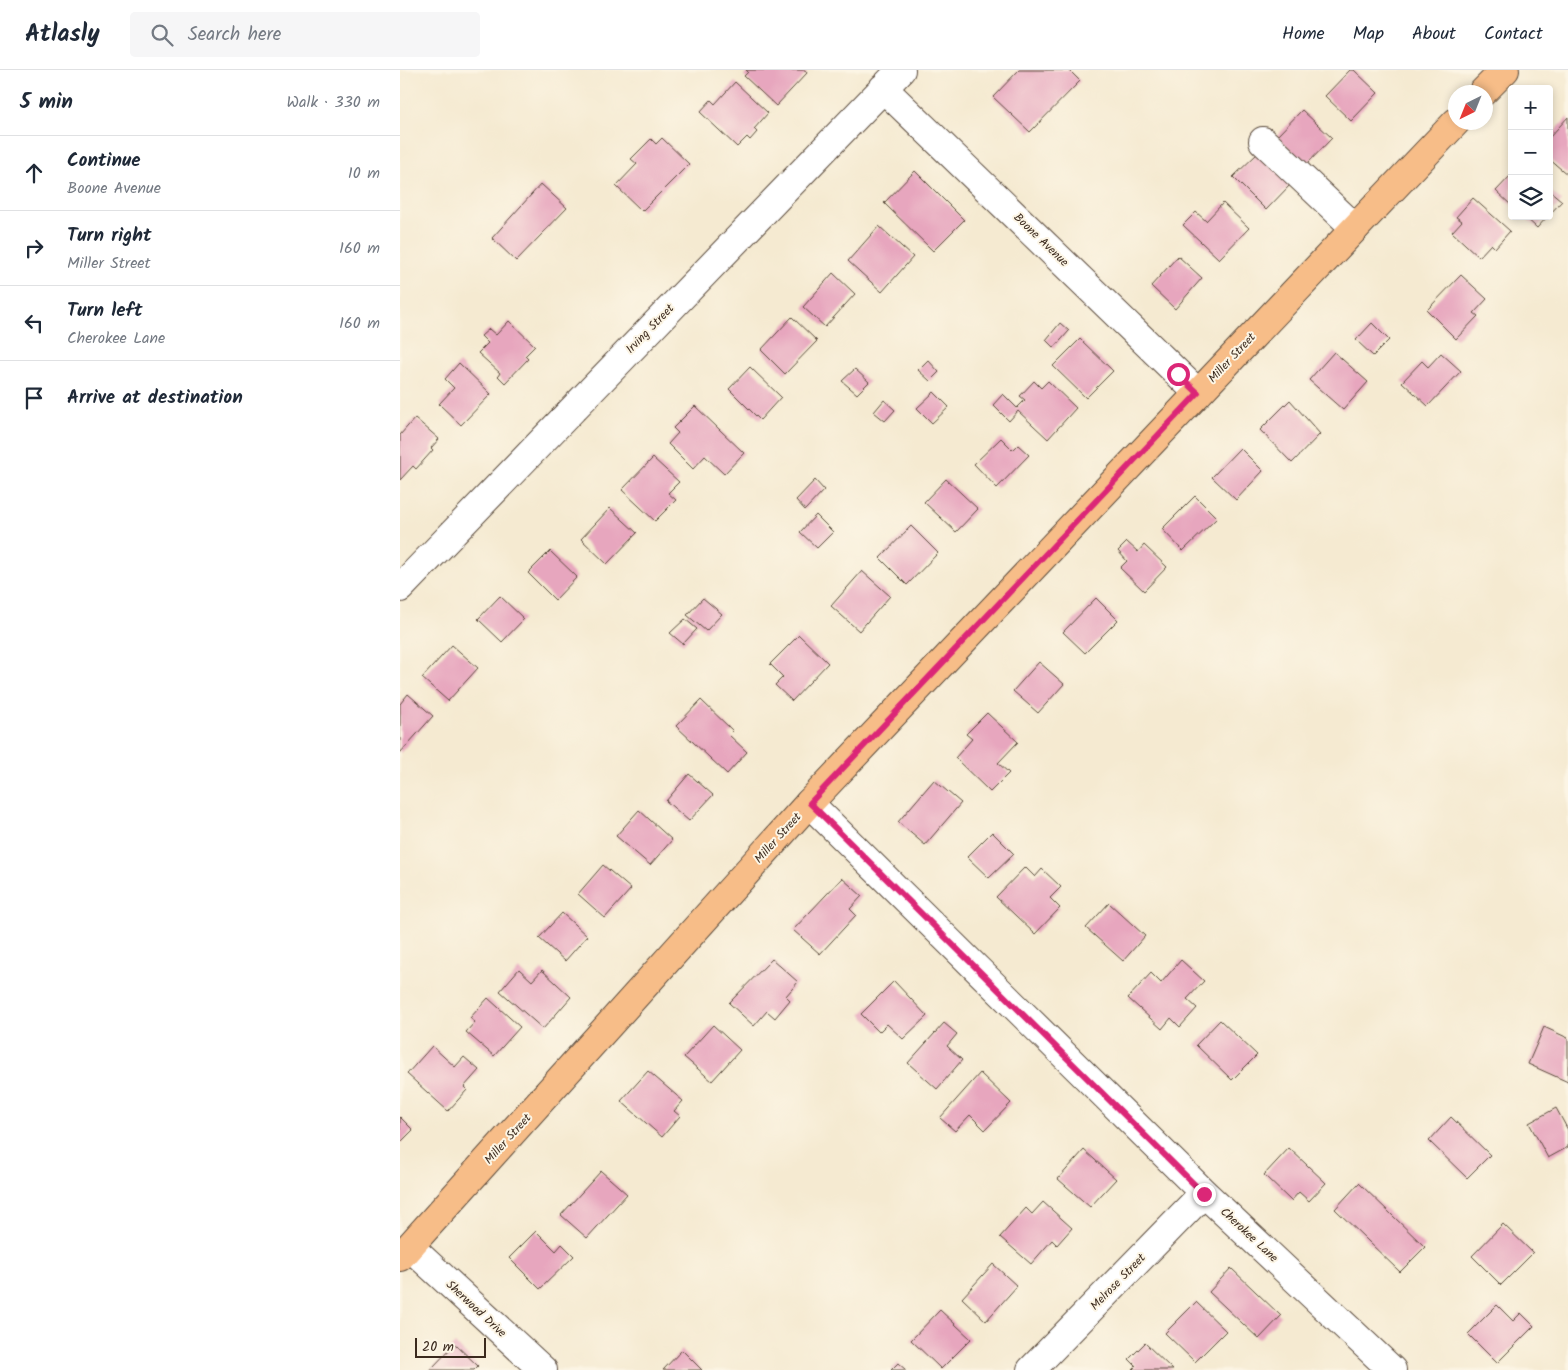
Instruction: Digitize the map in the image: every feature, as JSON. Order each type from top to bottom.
[{"type":"main road","points":[[1490,85],[1505,70]]},
{"type":"main road","name":"Miller Street","points":[[405,1252],[810,803],[1448,130]]},
{"type":"street","name":"Boone Avenue","points":[[892,79],[1198,393]]},
{"type":"street","name":"Irving Street","points":[[400,588],[892,79]]},
{"type":"street","points":[[1262,141],[1355,228]]},
{"type":"street","name":"Cherokee Lane","points":[[810,803],[1204,1194],[1392,1370]]},
{"type":"street","name":"Melrose Street","points":[[1032,1370],[1204,1194]]},
{"type":"street","name":"Sherwood Drive","points":[[405,1252],[543,1370]]},
{"type":"building","points":[[746,70],[805,70],[807,73],[776,106],[744,76],[748,72]]},
{"type":"building","points":[[1019,70],[1069,70],[1080,81],[1030,132],[993,97]]},
{"type":"building","points":[[1350,70],[1354,70],[1378,93],[1351,121],[1325,96]]},
{"type":"building","points":[[735,82],[768,113],[754,129],[757,132],[750,140],[747,137],[737,147],[700,112],[711,100],[715,104]]},
{"type":"building","points":[[1302,110],[1332,138],[1306,165],[1277,136]]},
{"type":"building","points":[[1568,117],[1568,175],[1553,162],[1553,134]]},
{"type":"building","points":[[662,138],[689,164],[642,211],[616,186],[637,164],[631,159],[651,139],[656,144]]},
{"type":"building","points":[[1259,152],[1291,184],[1266,210],[1233,177]]},
{"type":"building","points":[[915,171],[964,220],[933,251],[884,203]]},
{"type":"building","points":[[1508,178],[1508,202],[1496,191]]},
{"type":"building","points":[[541,184],[567,208],[516,261],[492,238]]},
{"type":"building","points":[[1553,193],[1562,201],[1553,211]]},
{"type":"building","points":[[1473,198],[1510,231],[1495,248],[1491,244],[1479,257],[1452,232],[1462,221],[1456,217]]},
{"type":"building","points":[[1223,203],[1249,228],[1219,259],[1183,225],[1196,212],[1206,221]]},
{"type":"building","points":[[1528,220],[1544,220],[1537,228]]},
{"type":"building","points":[[879,226],[913,257],[882,292],[848,261]]},
{"type":"building","points":[[1178,256],[1202,278],[1175,309],[1151,286]]},
{"type":"building","points":[[833,273],[855,294],[825,327],[803,307]]},
{"type":"building","points":[[1461,275],[1487,299],[1474,313],[1478,316],[1456,339],[1427,310]]},
{"type":"building","points":[[792,317],[817,341],[785,374],[761,350]]},
{"type":"building","points":[[509,321],[535,346],[525,356],[528,359],[505,383],[498,376],[500,373],[478,353],[488,343],[481,336],[489,329],[496,335]]},
{"type":"building","points":[[1060,323],[1069,331],[1054,348],[1046,340]]},
{"type":"building","points":[[1372,323],[1389,340],[1373,356],[1356,340]]},
{"type":"building","points":[[1080,339],[1113,371],[1086,398],[1053,366]]},
{"type":"building","points":[[1334,352],[1368,382],[1343,410],[1309,380]]},
{"type":"building","points":[[1441,353],[1461,371],[1428,406],[1402,382],[1422,361],[1428,367]]},
{"type":"building","points":[[928,360],[939,372],[930,381],[918,370]]},
{"type":"building","points":[[459,363],[491,394],[461,425],[439,404],[454,388],[445,379]]},
{"type":"building","points":[[750,367],[781,397],[760,420],[729,389]]},
{"type":"building","points":[[855,369],[869,382],[857,394],[842,381]]},
{"type":"building","points":[[1034,381],[1041,388],[1048,381],[1076,408],[1048,439],[1018,411],[1009,421],[993,405],[1003,394],[1017,408],[1025,400],[1020,396]]},
{"type":"building","points":[[934,392],[949,407],[932,423],[917,408]]},
{"type":"building","points":[[884,400],[895,410],[885,421],[874,412]]},
{"type":"building","points":[[1290,400],[1320,434],[1292,463],[1260,430]]},
{"type":"building","points":[[695,406],[744,453],[724,474],[705,456],[693,469],[668,444],[678,433],[673,428]]},
{"type":"building","points":[[415,418],[439,439],[431,448],[433,450],[416,469],[413,466],[400,480],[400,435]]},
{"type":"building","points":[[1001,438],[1013,450],[1018,445],[1029,455],[997,488],[974,464]]},
{"type":"building","points":[[1240,448],[1263,471],[1236,500],[1212,477]]},
{"type":"building","points":[[653,458],[679,482],[668,493],[676,500],[655,521],[622,490]]},
{"type":"building","points":[[946,479],[978,509],[956,532],[924,502]]},
{"type":"building","points":[[815,480],[824,490],[805,510],[796,500]]},
{"type":"building","points":[[1195,496],[1217,518],[1183,551],[1162,529]]},
{"type":"building","points":[[610,508],[637,533],[607,564],[581,539]]},
{"type":"building","points":[[816,515],[833,532],[817,548],[800,532]]},
{"type":"building","points":[[911,526],[938,553],[907,585],[880,558]]},
{"type":"building","points":[[1127,542],[1138,552],[1144,545],[1167,567],[1144,591],[1120,568],[1127,561],[1118,551]]},
{"type":"building","points":[[550,551],[577,577],[555,600],[528,573]]},
{"type":"building","points":[[862,571],[890,596],[859,631],[831,606]]},
{"type":"building","points":[[500,596],[524,619],[502,642],[478,619]]},
{"type":"building","points":[[703,598],[722,614],[706,631],[687,615]]},
{"type":"building","points":[[1096,598],[1118,620],[1085,653],[1063,632]]},
{"type":"building","points":[[685,619],[697,629],[683,644],[670,633]]},
{"type":"building","points":[[799,635],[828,663],[792,701],[775,685],[783,677],[770,664]]},
{"type":"building","points":[[452,645],[478,668],[448,701],[422,678]]},
{"type":"building","points":[[1039,662],[1064,684],[1038,713],[1013,691]]},
{"type":"building","points":[[408,694],[433,716],[400,753],[400,704]]},
{"type":"building","points":[[701,700],[733,731],[729,735],[747,752],[727,774],[676,726]]},
{"type":"building","points":[[987,713],[1018,742],[998,763],[1009,773],[990,792],[955,758],[972,739],[966,734]]},
{"type":"building","points":[[689,774],[713,795],[689,821],[666,801]]},
{"type":"building","points":[[934,780],[961,803],[925,845],[898,822]]},
{"type":"building","points":[[639,810],[672,840],[650,865],[616,836]]},
{"type":"building","points":[[992,832],[1014,854],[989,878],[967,857]]},
{"type":"building","points":[[603,865],[631,889],[605,918],[578,894]]},
{"type":"building","points":[[1025,867],[1035,877],[1042,869],[1061,887],[1050,898],[1060,908],[1035,934],[996,897]]},
{"type":"building","points":[[842,878],[862,896],[850,909],[856,915],[820,954],[793,930]]},
{"type":"building","points":[[1109,903],[1145,936],[1123,961],[1086,928]]},
{"type":"building","points":[[562,913],[587,936],[565,961],[539,938]]},
{"type":"building","points":[[772,959],[798,982],[786,996],[790,1000],[775,1018],[767,1011],[754,1026],[729,1003]]},
{"type":"building","points":[[1181,960],[1204,981],[1187,999],[1197,1008],[1180,1027],[1171,1018],[1162,1029],[1128,998],[1151,973],[1161,983]]},
{"type":"building","points":[[519,969],[532,981],[542,970],[571,997],[543,1029],[500,991]]},
{"type":"building","points":[[894,981],[927,1016],[903,1039],[887,1024],[879,1032],[861,1014]]},
{"type":"building","points":[[488,998],[520,1027],[494,1056],[466,1032],[475,1022],[470,1018]]},
{"type":"building","points":[[1220,1020],[1257,1055],[1232,1080],[1196,1045]]},
{"type":"building","points":[[944,1023],[957,1034],[947,1046],[962,1060],[937,1089],[908,1063]]},
{"type":"building","points":[[713,1025],[740,1050],[712,1081],[684,1057]]},
{"type":"building","points":[[1544,1027],[1568,1038],[1568,1082],[1528,1064]]},
{"type":"building","points":[[432,1046],[455,1067],[464,1057],[479,1070],[464,1087],[467,1090],[448,1111],[407,1074]]},
{"type":"building","points":[[648,1071],[683,1101],[674,1111],[680,1116],[662,1137],[621,1101]]},
{"type":"building","points":[[980,1073],[1011,1103],[985,1130],[970,1115],[955,1131],[940,1118]]},
{"type":"building","points":[[1556,1108],[1568,1130],[1568,1147],[1548,1158],[1529,1123]]},
{"type":"building","points":[[400,1117],[413,1130],[400,1143]]},
{"type":"building","points":[[1451,1117],[1490,1155],[1467,1178],[1429,1141]]},
{"type":"building","points":[[1289,1148],[1326,1183],[1309,1201],[1299,1192],[1291,1201],[1264,1175]]},
{"type":"building","points":[[1084,1150],[1116,1179],[1090,1207],[1058,1179]]},
{"type":"building","points":[[601,1171],[627,1194],[587,1238],[561,1215]]},
{"type":"building","points":[[1359,1183],[1425,1247],[1400,1272],[1335,1209]]},
{"type":"building","points":[[1043,1202],[1072,1228],[1057,1245],[1052,1240],[1031,1264],[1000,1237],[1026,1208],[1032,1214]]},
{"type":"building","points":[[1503,1224],[1533,1253],[1501,1285],[1472,1256]]},
{"type":"building","points":[[536,1231],[556,1251],[562,1244],[574,1256],[540,1289],[509,1258]]},
{"type":"building","points":[[993,1264],[1017,1286],[986,1321],[962,1298]]},
{"type":"building","points":[[1231,1268],[1281,1316],[1259,1339],[1209,1292]]},
{"type":"building","points":[[1196,1302],[1226,1331],[1195,1362],[1165,1333]]},
{"type":"building","points":[[1497,1305],[1513,1321],[1521,1313],[1534,1326],[1497,1363],[1468,1334]]},
{"type":"building","points":[[940,1310],[971,1339],[941,1369],[911,1340]]},
{"type":"building","points":[[1145,1343],[1173,1370],[1132,1370],[1136,1366],[1129,1359]]},
{"type":"building","points":[[455,1344],[478,1366],[474,1370],[430,1370]]},
{"type":"building","points":[[682,1350],[702,1370],[663,1370]]},
{"type":"building","points":[[898,1363],[906,1370],[891,1370]]},
{"type":"route","points":[[1178,374],[1198,393],[810,803],[1204,1194]]}]
